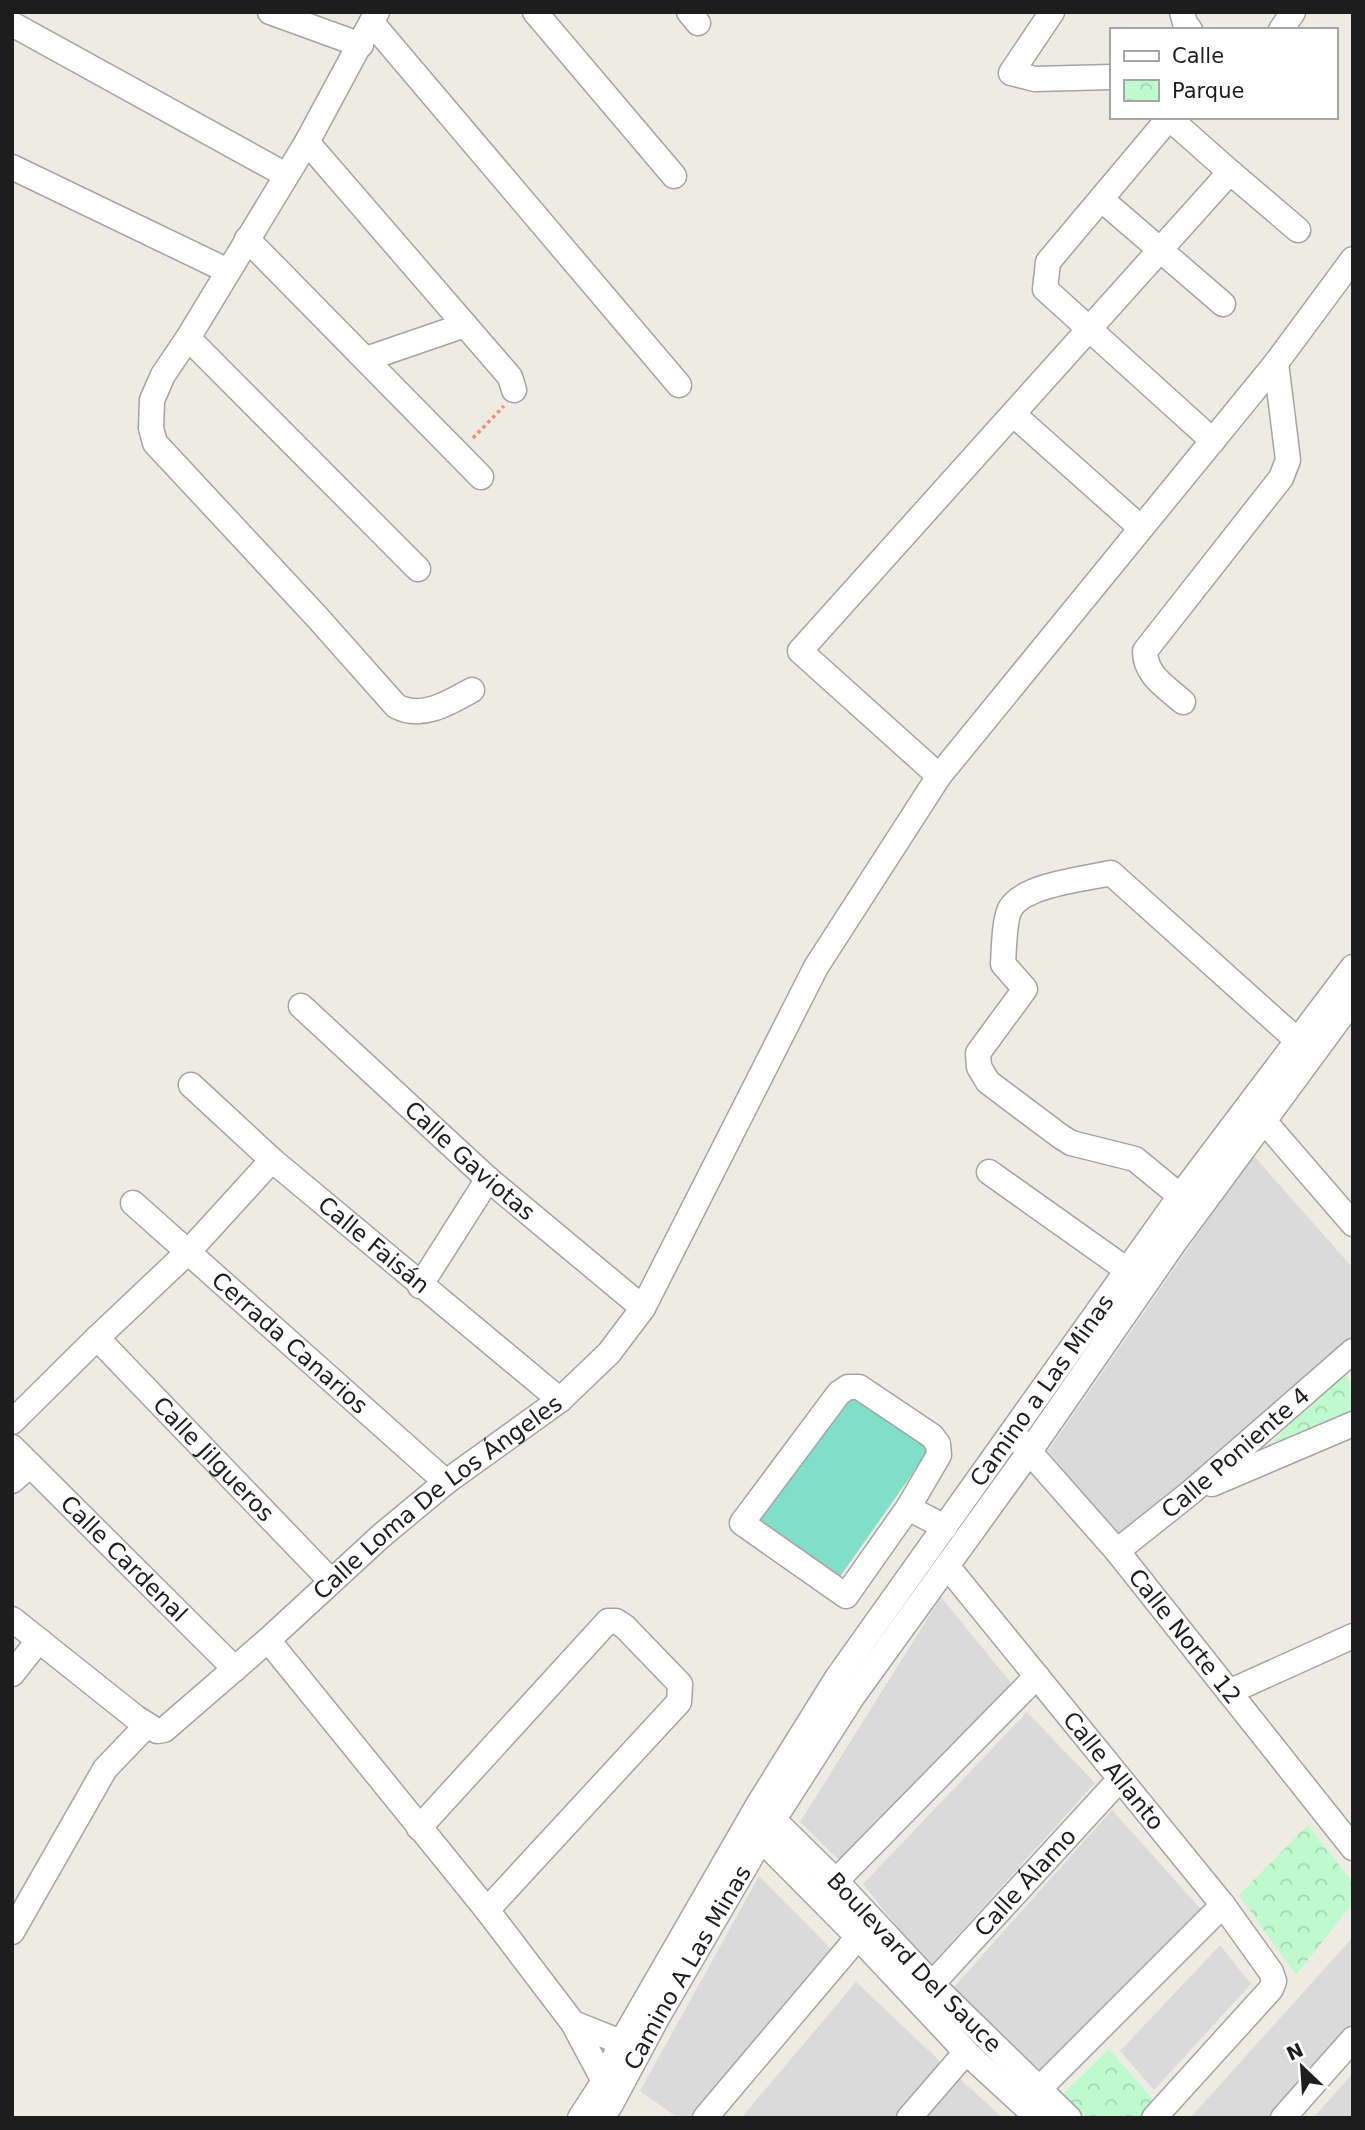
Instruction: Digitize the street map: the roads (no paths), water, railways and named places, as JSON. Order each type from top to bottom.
[{"type":"street","points":[[270,12],[361,45]]},
{"type":"street","points":[[535,12],[674,176]]},
{"type":"street","points":[[1052,12],[1011,73],[1035,79],[1110,77]]},
{"type":"street","points":[[1182,12],[1189,28]]},
{"type":"street","points":[[1282,28],[1293,12]]},
{"type":"street","points":[[472,691],[448,704],[430,709],[414,712],[396,706],[155,443],[151,428],[152,400],[163,375],[307,142],[374,18],[679,385]]},
{"type":"street","points":[[12,24],[286,175]]},
{"type":"street","points":[[1168,119],[1048,262],[1045,289],[1213,441]]},
{"type":"street","points":[[1170,119],[1298,230]]},
{"type":"street","points":[[307,142],[510,377],[514,390]]},
{"type":"street","points":[[12,167],[228,271]]},
{"type":"street","points":[[939,776],[800,651],[1230,172]]},
{"type":"street","points":[[1101,199],[1223,304]]},
{"type":"street","points":[[247,239],[481,477]]},
{"type":"street","name":"Calle Loma De Los Ángeles","points":[[147,1724],[157,1731],[164,1730],[268,1640],[381,1536],[446,1482],[560,1400],[609,1353],[643,1308],[816,967],[939,776],[1276,363],[1353,259]]},
{"type":"street","points":[[366,359],[465,326]]},
{"type":"street","points":[[188,338],[418,569]]},
{"type":"street","points":[[1183,702],[1150,673],[1145,662],[1145,651],[1281,478],[1288,460],[1276,363]]},
{"type":"street","points":[[1246,400],[1282,416]]},
{"type":"street","points":[[1013,414],[1141,528]]},
{"type":"street","points":[[1180,1196],[1135,1159],[1071,1143],[988,1082],[979,1067],[978,1053],[1025,989],[1003,964],[1008,911],[1017,899],[1031,891],[1111,873],[1298,1041]]},
{"type":"street","name":"Camino a Las Minas","points":[[761,1822],[1030,1451],[1174,1243],[1265,1122],[1346,1004],[1353,967]]},
{"type":"street","name":"Camino a Las Minas","points":[[761,1822],[837,1678],[1011,1432],[1180,1196],[1298,1041],[1346,1004]]},
{"type":"street","name":"Calle Gaviotas","points":[[301,1006],[488,1179],[643,1308]]},
{"type":"street","name":"Calle Faisán","points":[[191,1085],[272,1160],[560,1400]]},
{"type":"street","points":[[1265,1122],[1353,1224]]},
{"type":"street","points":[[12,1422],[189,1251],[272,1160]]},
{"type":"street","points":[[989,1172],[1127,1270]]},
{"type":"street","points":[[421,1286],[488,1179]]},
{"type":"street","name":"Cerrada Canarios","points":[[133,1203],[446,1482]]},
{"type":"street","name":"Calle Jilgueros","points":[[97,1338],[331,1581]]},
{"type":"street","name":"Calle Poniente 4","points":[[1117,1550],[1190,1493],[1353,1352]]},
{"type":"street","points":[[848,1387],[859,1387],[932,1436],[938,1444],[939,1455],[908,1508],[846,1596],[743,1523],[839,1393],[848,1387]]},
{"type":"street","points":[[1190,1493],[1353,1424]]},
{"type":"street","name":"Calle Norte 12","points":[[1011,1432],[1117,1550],[1353,1848]]},
{"type":"street","name":"Calle Cardenal","points":[[12,1447],[21,1473],[235,1669]]},
{"type":"street","points":[[908,1508],[945,1527]]},
{"type":"street","name":"Calle Allanto","points":[[947,1566],[1223,1905],[1271,1972],[1274,1981],[1271,1989],[1154,2118]]},
{"type":"street","points":[[12,1619],[147,1724],[105,1769],[12,1931]]},
{"type":"street","points":[[419,1828],[608,1621],[616,1621],[625,1627],[680,1684],[679,1702],[487,1910]]},
{"type":"street","points":[[1229,1692],[1353,1636]]},
{"type":"street","points":[[12,1674],[39,1640]]},
{"type":"street","points":[[268,1640],[487,1910],[573,2023],[610,2088]]},
{"type":"street","points":[[836,1881],[1037,1676]]},
{"type":"street","name":"Calle Álamo","points":[[932,1984],[1120,1779]]},
{"type":"street","name":"Boulevard Del Sauce","points":[[761,1822],[836,1881],[932,1984],[1069,2118]]},
{"type":"street","name":"Boulevard Del Sauce","points":[[761,1822],[859,1937],[966,2052],[1038,2118]]},
{"type":"street","name":"Camino A Las Minas","points":[[602,2118],[610,2088],[631,2045],[761,1822]]},
{"type":"street","points":[[1039,2089],[1223,1905]]},
{"type":"street","points":[[705,2118],[859,1937]]},
{"type":"street","points":[[573,2023],[631,2045]]},
{"type":"street","points":[[1283,2118],[1353,2039]]},
{"type":"street","points":[[909,2118],[966,2052]]},
{"type":"street","name":"Camino A Las Minas","points":[[580,2118],[610,2088]]}]
